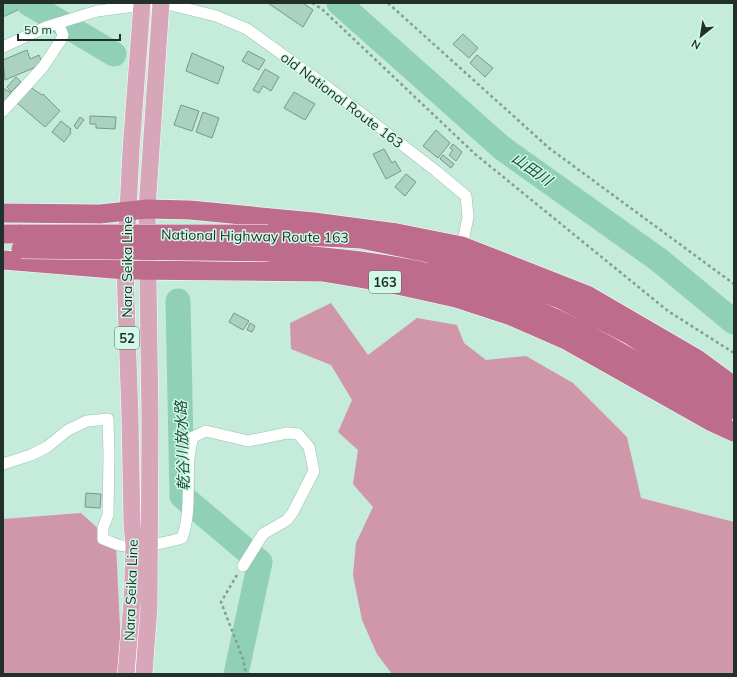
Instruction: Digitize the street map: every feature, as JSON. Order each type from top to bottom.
[{"type":"highway","points":[[3,213],[100,214],[147,209],[190,210],[397,232],[462,246],[587,295],[697,359],[734,386]]},
{"type":"highway","name":"National Highway Route 163","points":[[12,241],[268,243],[361,239],[428,253],[505,276],[562,300],[630,335],[734,402]]},
{"type":"highway","name":"National Highway Route 163","points":[[268,243],[425,272],[494,292],[554,319],[621,352],[734,421]]},
{"type":"highway","name":"163","points":[[3,260],[125,270],[148,269],[322,272],[388,283],[456,298],[511,316],[566,340],[710,421],[734,432]]},
{"type":"main road","name":"Nara Seika Line","points":[[126,674],[132,602],[142,544],[150,424],[147,328],[147,209],[153,4]]},
{"type":"main road","name":"Nara Seika Line","points":[[144,674],[149,607],[142,544],[132,524],[131,424],[125,270],[127,211],[153,4]]},
{"type":"street","name":"old National Route 163","points":[[3,47],[46,27],[69,19],[97,11],[153,4],[216,16],[247,29],[326,86],[466,196],[468,217],[462,246]]},
{"type":"street","points":[[3,111],[42,67],[61,40],[63,35],[58,23]]},
{"type":"street","points":[[3,464],[31,455],[47,447],[68,430],[87,420],[108,419],[108,515],[103,528],[103,539],[118,545],[170,542],[182,538],[187,525],[189,452],[193,437],[206,431],[248,441],[287,433],[298,434],[309,447],[314,471],[288,520],[263,534],[243,566]]},
{"type":"path","points":[[312,3],[322,9],[476,154],[668,311],[734,354]]},
{"type":"path","points":[[388,3],[549,148],[734,284]]},
{"type":"path","points":[[243,566],[220,602],[243,659],[246,674]]},
{"type":"shaded area","points":[[3,3],[32,3],[3,17]]},
{"type":"shaded area","points":[[331,303],[368,355],[417,318],[457,325],[464,343],[486,360],[526,356],[573,383],[627,437],[641,498],[734,522],[734,674],[392,674],[377,654],[362,620],[353,575],[356,543],[373,507],[353,484],[358,450],[338,432],[352,400],[331,365],[291,349],[290,323]]},
{"type":"shaded area","points":[[81,513],[116,545],[121,649],[117,674],[3,674],[3,519]]},
{"type":"building","points":[[268,3],[303,3],[313,10],[303,27]]},
{"type":"building","points":[[463,34],[478,48],[469,58],[453,44]]},
{"type":"building","points":[[27,50],[30,59],[39,55],[43,64],[5,80],[3,60]]},
{"type":"building","points":[[248,51],[265,60],[259,70],[242,61]]},
{"type":"building","points":[[192,53],[224,67],[218,84],[186,71]]},
{"type":"building","points":[[477,55],[493,68],[485,77],[470,63]]},
{"type":"building","points":[[265,69],[279,77],[271,91],[263,86],[259,93],[253,90]]},
{"type":"building","points":[[16,77],[21,82],[11,92],[7,87]]},
{"type":"building","points":[[30,87],[42,95],[43,94],[60,111],[45,127],[16,102]]},
{"type":"building","points":[[3,88],[11,93],[3,103]]},
{"type":"building","points":[[294,92],[315,104],[305,120],[284,108]]},
{"type":"building","points":[[181,105],[199,111],[192,131],[174,125]]},
{"type":"building","points":[[203,112],[219,118],[212,138],[196,132]]},
{"type":"building","points":[[90,116],[116,117],[115,129],[96,128],[96,124],[90,124]]},
{"type":"building","points":[[80,117],[84,120],[77,129],[74,126]]},
{"type":"building","points":[[61,121],[71,129],[71,133],[64,142],[52,132]]},
{"type":"building","points":[[436,130],[450,143],[438,158],[423,146]]},
{"type":"building","points":[[453,144],[462,152],[456,161],[449,155],[453,150],[450,148]]},
{"type":"building","points":[[384,149],[392,163],[395,161],[401,171],[386,179],[373,154]]},
{"type":"building","points":[[443,155],[454,164],[451,168],[440,159]]},
{"type":"building","points":[[406,174],[416,182],[405,196],[395,187]]},
{"type":"building","points":[[234,313],[249,321],[243,330],[229,322]]},
{"type":"building","points":[[250,323],[255,326],[252,332],[247,330]]},
{"type":"building","points":[[86,493],[101,494],[100,508],[85,507]]},
{"type":"waterway","name":"乾谷川放水路","points":[[28,3],[114,54]]},
{"type":"waterway","name":"山田川","points":[[339,3],[502,148],[659,260],[734,322]]},
{"type":"waterway","name":"乾谷川放水路","points":[[178,301],[182,496],[260,562],[236,674]]}]
